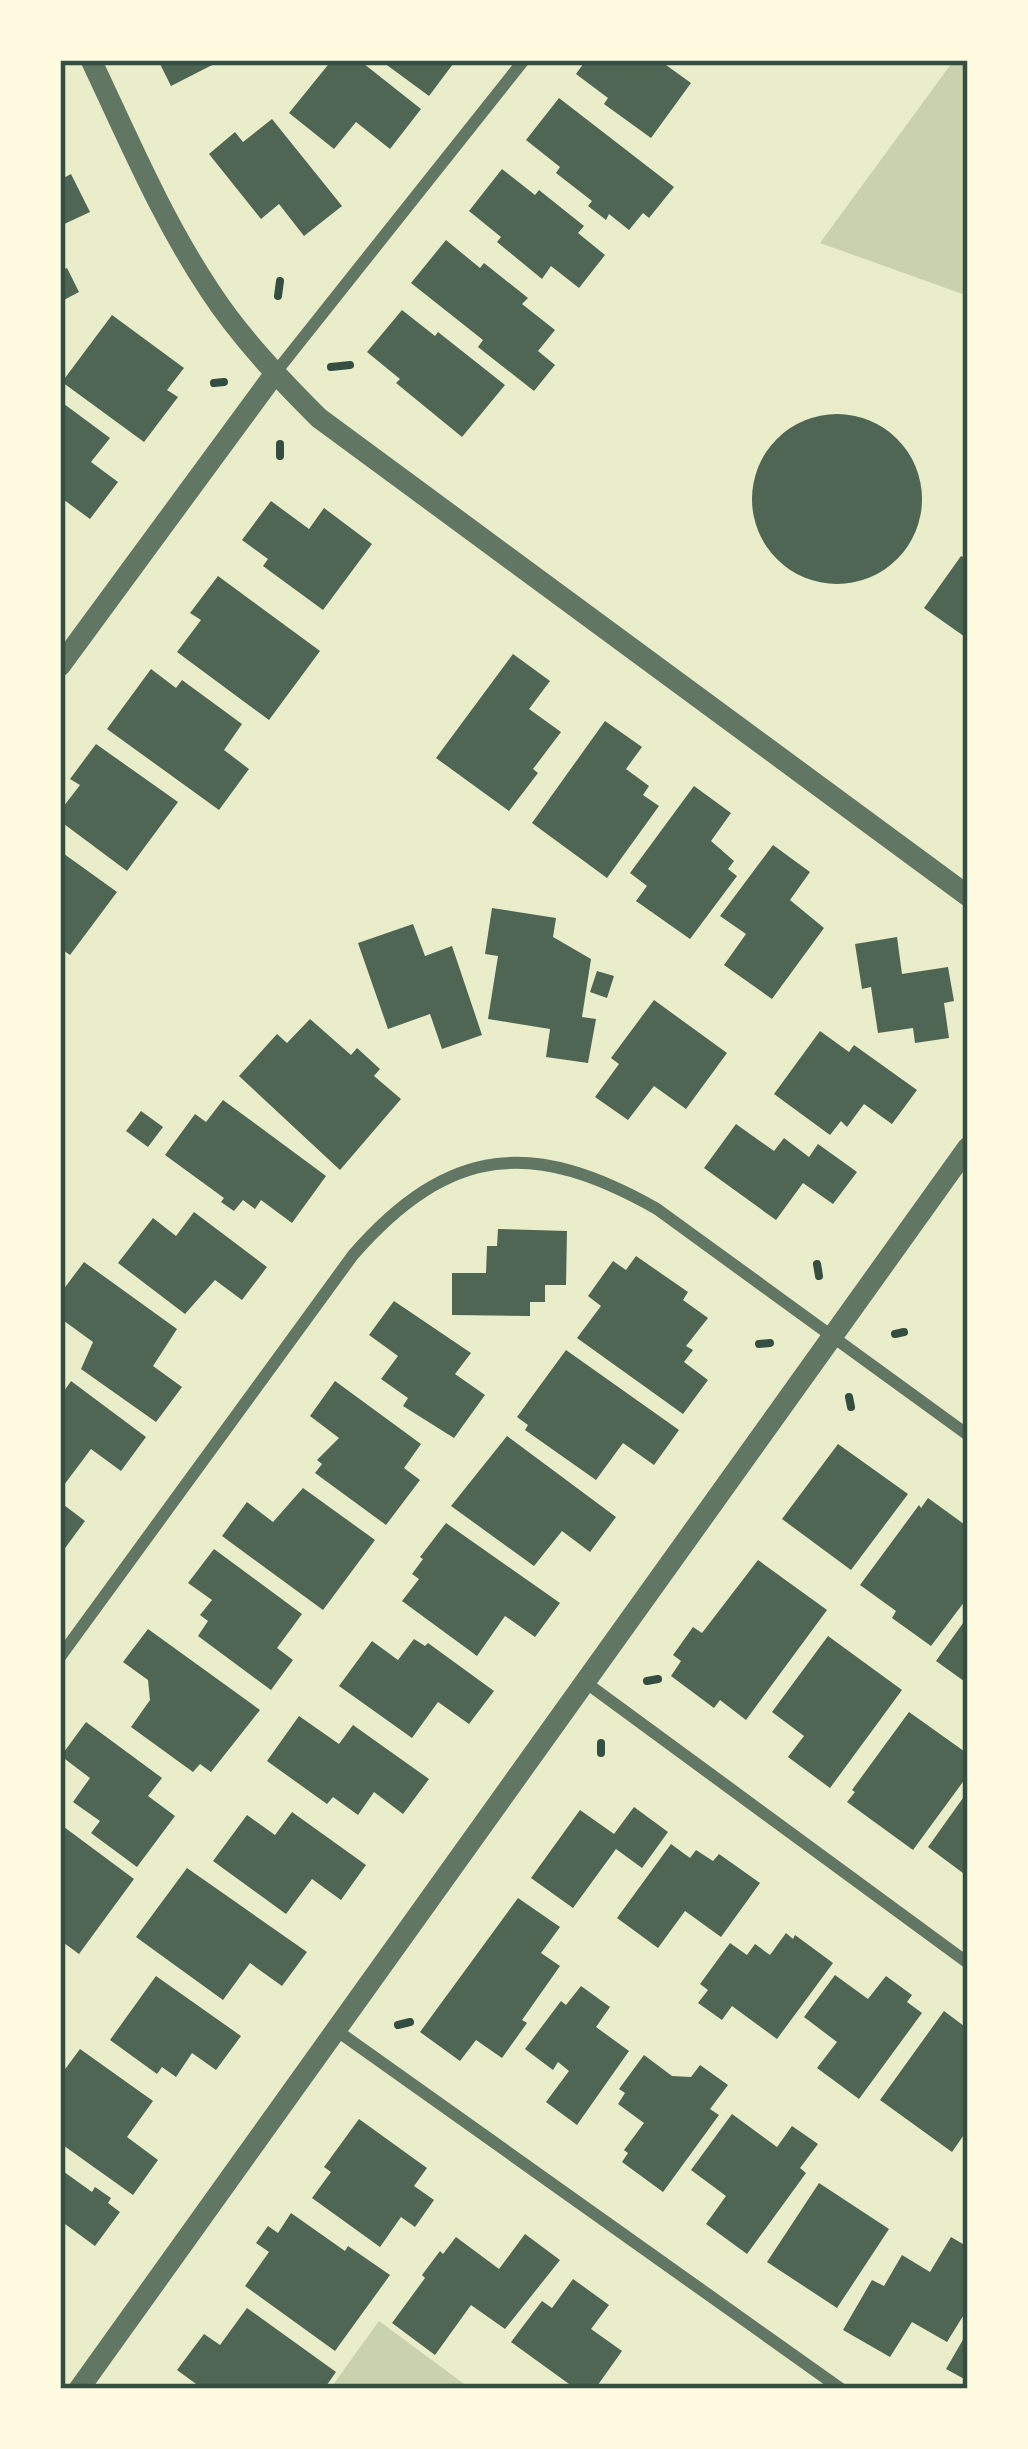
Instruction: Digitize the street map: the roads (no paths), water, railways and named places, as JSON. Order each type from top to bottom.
[{"type":"street","points":[[91,60],[182,246],[231,320],[319,418],[968,896]]},
{"type":"street","points":[[60,666],[276,372],[524,60]]},
{"type":"street","points":[[79,2389],[968,1147]]},
{"type":"street","points":[[60,1658],[353,1255],[403,1206],[467,1170],[494,1163],[547,1162],[619,1187],[657,1208],[968,1436]]},
{"type":"street","points":[[585,1682],[968,1963]]},
{"type":"street","points":[[336,2030],[841,2389]]}]
